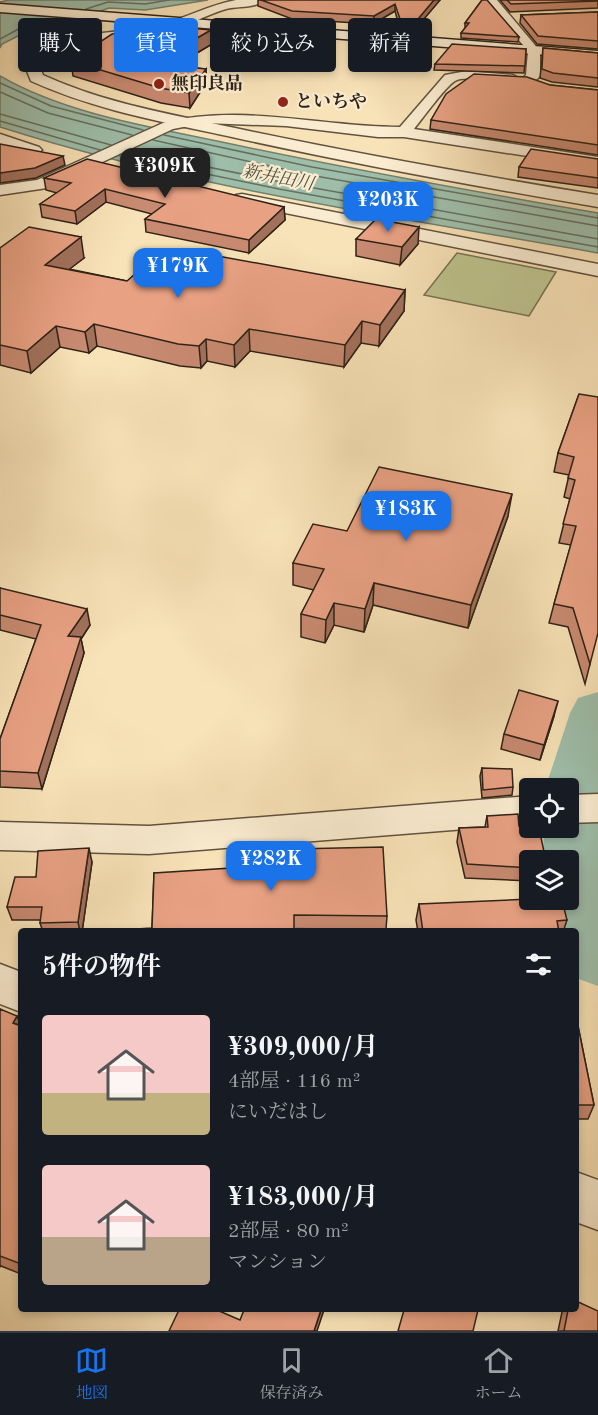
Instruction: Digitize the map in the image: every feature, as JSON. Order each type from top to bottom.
[{"type":"main road","points":[[198,17],[216,8],[259,0]]},
{"type":"main road","points":[[0,1],[531,47],[598,55]]},
{"type":"main road","points":[[0,8],[114,18]]},
{"type":"main road","points":[[198,25],[531,47],[598,47]]},
{"type":"main road","points":[[114,38],[72,44],[39,57],[32,66],[36,78],[64,91],[109,106],[176,124],[336,156],[598,201]]},
{"type":"main road","points":[[0,984],[18,991]]},
{"type":"main road","points":[[579,1198],[598,1205]]},
{"type":"street","points":[[491,0],[513,17],[531,47],[533,76],[528,80]]},
{"type":"street","points":[[404,132],[450,78],[467,75],[528,80],[543,86]]},
{"type":"street","points":[[0,190],[41,184],[98,164],[176,124],[204,119],[286,122],[378,132],[404,132],[598,162]]},
{"type":"street","points":[[0,139],[46,153]]},
{"type":"street","points":[[0,146],[98,164]]},
{"type":"street","points":[[222,195],[598,270]]},
{"type":"street","points":[[579,809],[598,808]]},
{"type":"street","points":[[0,836],[149,840],[519,811]]},
{"type":"green space","points":[[457,253],[556,272],[529,316],[424,295]]},
{"type":"water","points":[[9,0],[208,0],[145,10],[109,8],[80,18],[18,18],[18,36],[2,44],[0,48],[0,2]]},
{"type":"water","name":"新井田川","points":[[0,76],[51,100],[134,124],[360,170],[598,213],[598,253],[297,200],[147,168],[73,149],[0,127]]},
{"type":"building","points":[[261,0],[434,0],[419,18],[400,18],[395,4],[374,16],[292,11]]},
{"type":"building","points":[[482,0],[487,0],[519,37],[461,33],[469,23],[465,23]]},
{"type":"building","points":[[507,0],[598,0],[598,1],[511,4]]},
{"type":"building","points":[[598,12],[598,41],[538,36],[521,15]]},
{"type":"building","points":[[198,29],[210,31],[198,37]]},
{"type":"building","points":[[114,34],[114,72],[198,72],[198,68],[206,69],[189,93],[160,88],[102,70],[102,41]]},
{"type":"building","points":[[452,44],[526,49],[525,66],[435,64]]},
{"type":"building","points":[[543,48],[598,53],[598,78],[553,73],[542,69]]},
{"type":"building","points":[[474,74],[527,77],[550,85],[598,90],[598,145],[431,120],[446,94]]},
{"type":"building","points":[[0,144],[63,156],[35,168],[0,173]]},
{"type":"building","points":[[531,149],[598,159],[598,178],[519,167]]},
{"type":"building","points":[[87,159],[284,207],[249,240],[145,219],[165,204],[105,189],[75,211],[40,204],[71,183],[44,178]]},
{"type":"building","points":[[376,219],[419,227],[402,247],[356,239]]},
{"type":"building","points":[[29,227],[81,237],[45,265],[127,281],[145,265],[181,272],[201,253],[405,290],[380,325],[362,321],[345,345],[249,329],[234,345],[206,339],[199,346],[178,344],[94,324],[85,332],[56,326],[27,351],[0,345],[0,248]]},
{"type":"building","points":[[579,394],[598,397],[598,633],[590,664],[573,608],[554,604],[576,526],[563,524],[575,480],[568,478],[574,457],[558,453]]},
{"type":"building","points":[[379,467],[512,494],[471,605],[374,583],[365,609],[334,603],[326,620],[301,614],[324,569],[293,563],[313,524],[347,531]]},
{"type":"building","points":[[0,588],[87,609],[68,636],[81,637],[38,773],[0,771],[0,739],[41,625],[0,615]]},
{"type":"building","points":[[519,690],[558,701],[544,745],[504,734]]},
{"type":"building","points":[[482,768],[512,769],[513,787],[483,790]]},
{"type":"building","points":[[518,814],[519,838],[541,838],[544,850],[519,850],[519,867],[467,864],[459,828],[488,827],[487,816]]},
{"type":"building","points":[[383,847],[387,916],[294,915],[294,928],[152,928],[154,873],[231,868],[231,864],[290,862],[294,849]]},
{"type":"building","points":[[89,848],[78,922],[40,923],[42,907],[7,907],[15,877],[36,877],[38,851]]},
{"type":"building","points":[[519,899],[519,910],[564,910],[567,920],[557,921],[558,928],[422,928],[419,904]]},
{"type":"building","points":[[0,1009],[17,1016],[13,1023],[18,1025],[18,1263],[0,1256]]},
{"type":"building","points":[[579,1031],[594,1105],[579,1105]]},
{"type":"building","points":[[579,1302],[598,1311],[598,1331],[564,1331],[568,1312],[579,1312]]},
{"type":"building","points":[[178,1312],[222,1312],[240,1320],[243,1312],[320,1312],[314,1331],[169,1331]]},
{"type":"building","points":[[403,1312],[478,1312],[473,1331],[398,1331]]},
{"type":"waterway","points":[[598,713],[575,791],[575,857],[598,955]]},
{"type":"place","name":"無印良品","points":[[159,84]]},
{"type":"place","name":"といちや","points":[[283,102]]}]
